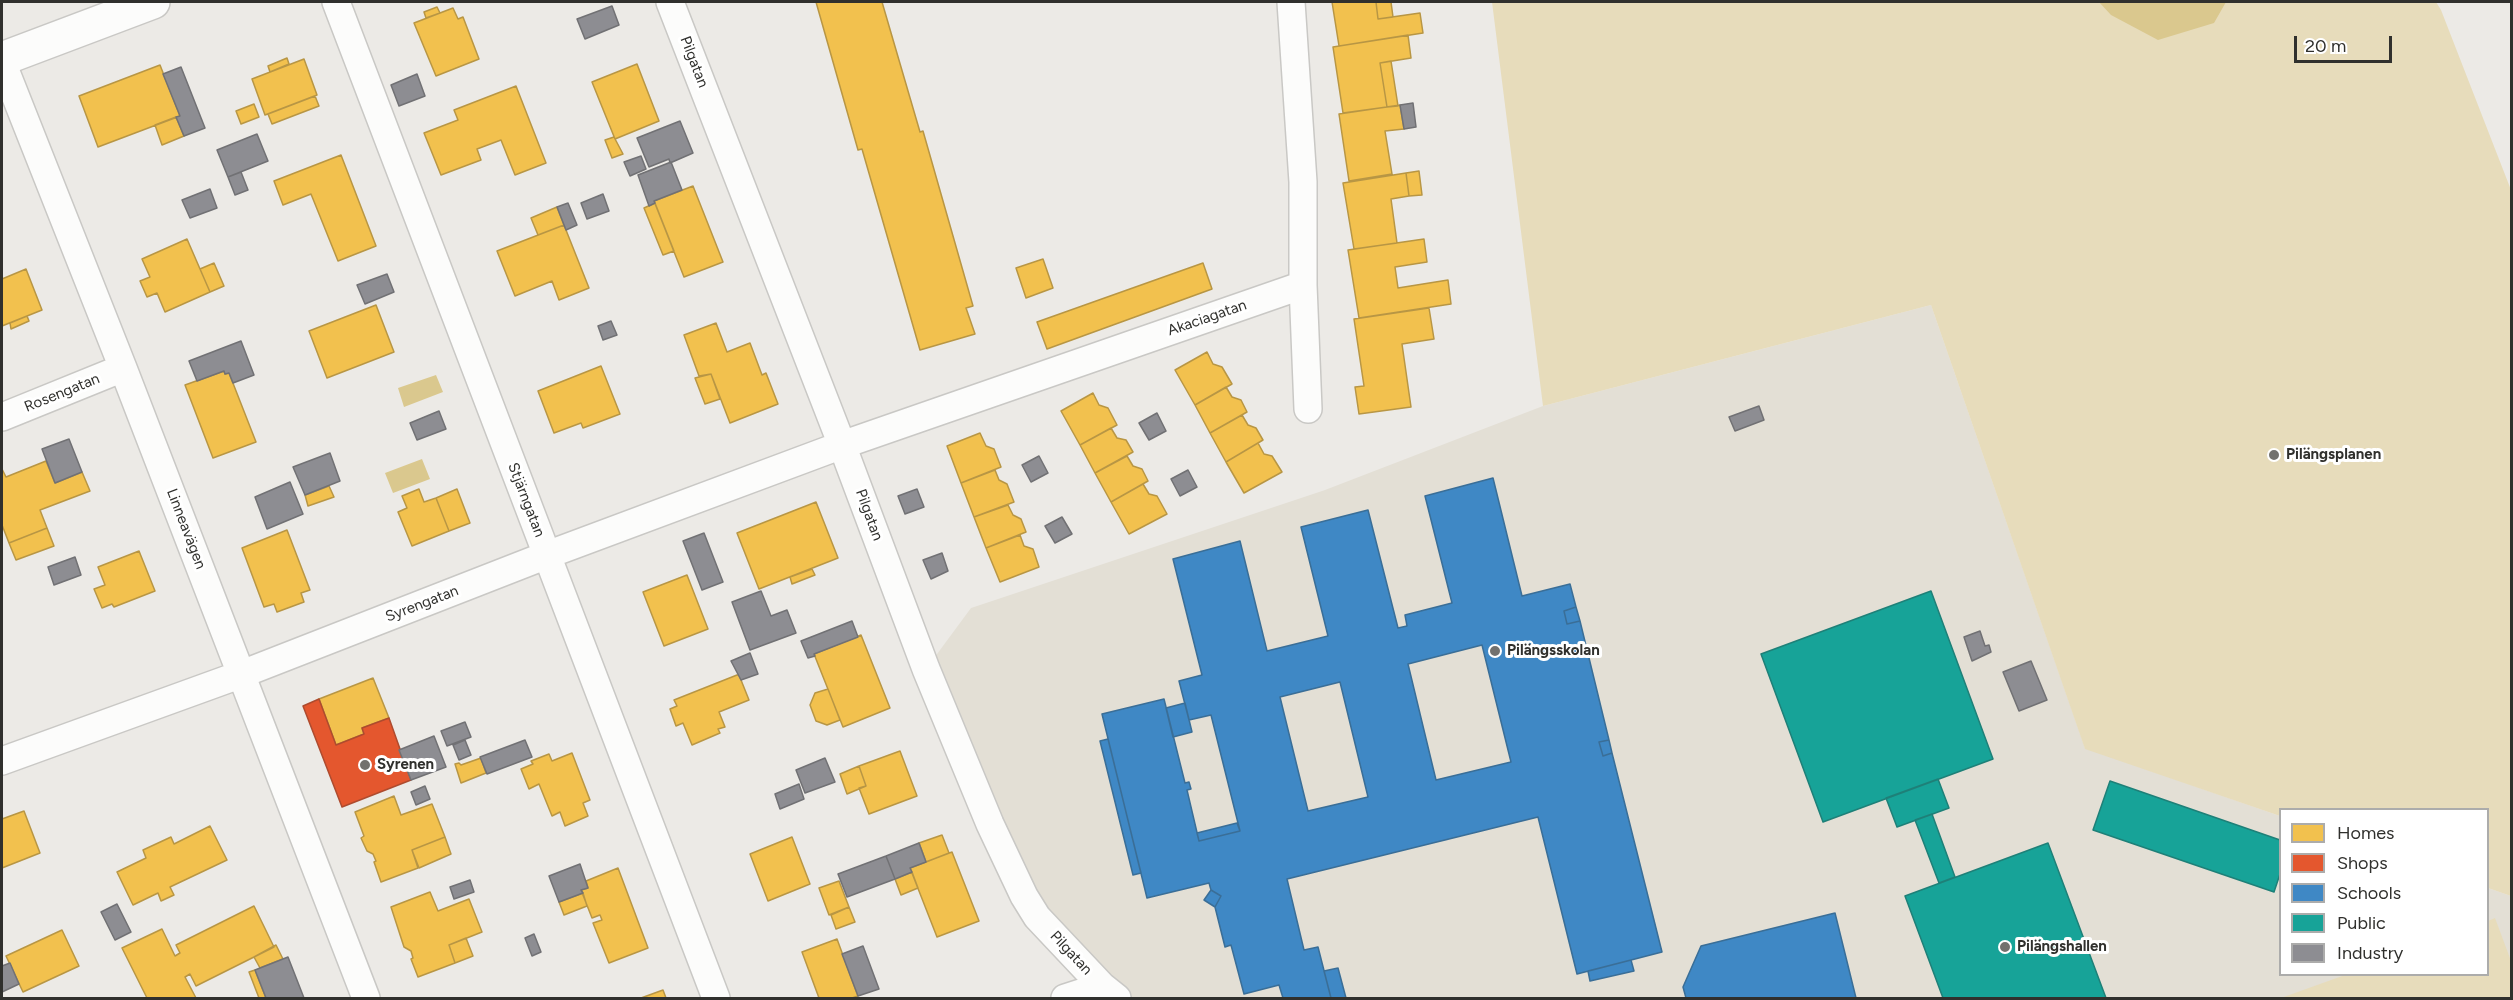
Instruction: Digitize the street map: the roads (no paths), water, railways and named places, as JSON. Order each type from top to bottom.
[{"type":"street","points":[[2,61],[153,2]]},
{"type":"street","name":"Stjärngatan","points":[[336,2],[716,999]]},
{"type":"street","name":"Pilgatan","points":[[670,2],[955,742],[1024,896],[1037,917],[1109,992]]},
{"type":"street","points":[[1291,2],[1303,182],[1308,409]]},
{"type":"street","name":"Linneavägen","points":[[2,61],[242,674],[366,999]]},
{"type":"street","name":"Akaciagatan","points":[[842,445],[1304,285]]},
{"type":"street","name":"Rosengatan","points":[[2,417],[123,368]]},
{"type":"street","name":"Syrengatan","points":[[2,761],[242,674],[547,555],[842,445]]},
{"type":"street","points":[[1065,999],[1109,992]]},
{"type":"place","name":"Pilängsplanen","points":[[2274,455]]},
{"type":"place","name":"Pilängsskolan","points":[[1495,651]]},
{"type":"place","name":"Syrenen","points":[[365,765]]},
{"type":"place","name":"Pilängshallen","points":[[2005,947]]}]
